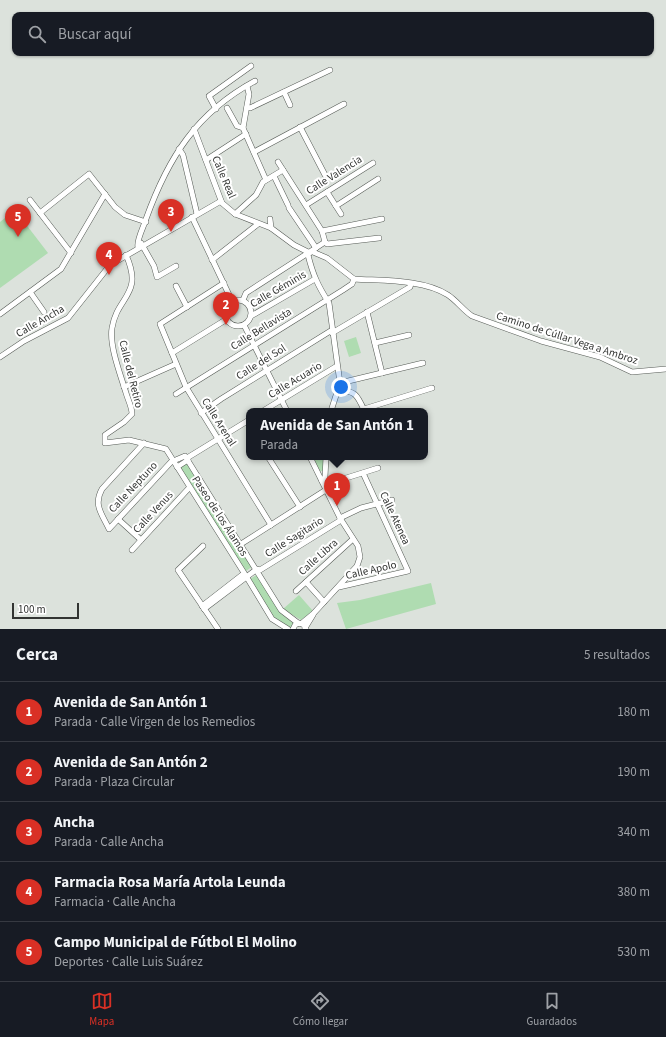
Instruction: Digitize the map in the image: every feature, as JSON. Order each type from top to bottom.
[{"type":"street","points":[[216,109],[209,96],[251,66]]},
{"type":"street","points":[[247,107],[250,108],[330,70]]},
{"type":"street","points":[[176,266],[157,277],[154,266],[140,246],[140,238],[169,163],[194,129],[216,109],[255,81]]},
{"type":"street","points":[[247,86],[249,94],[243,128],[266,180]]},
{"type":"street","points":[[284,92],[290,105]]},
{"type":"street","points":[[254,152],[344,104]]},
{"type":"street","points":[[227,108],[237,126],[243,128]]},
{"type":"street","points":[[300,127],[325,175]]},
{"type":"street","name":"Calle Real","points":[[194,129],[220,201],[235,214],[271,228],[294,245],[327,258],[354,279]]},
{"type":"street","points":[[206,160],[246,134]]},
{"type":"street","points":[[179,149],[183,155],[197,214]]},
{"type":"street","points":[[278,162],[322,231],[324,242]]},
{"type":"street","name":"Calle Valencia","points":[[306,205],[373,163]]},
{"type":"street","points":[[235,214],[256,195],[266,180],[283,170]]},
{"type":"street","points":[[40,213],[89,174],[125,216],[146,222]]},
{"type":"street","points":[[274,176],[312,252],[315,279],[327,300],[340,383],[332,408]]},
{"type":"street","points":[[336,206],[378,179]]},
{"type":"street","points":[[327,192],[341,214]]},
{"type":"street","points":[[0,314],[61,269],[105,194]]},
{"type":"street","points":[[30,200],[71,252]]},
{"type":"street","name":"Calle Ancha","points":[[0,357],[24,341],[68,318],[110,265],[140,246],[220,201]]},
{"type":"street","points":[[192,217],[232,301]]},
{"type":"street","points":[[270,219],[271,228]]},
{"type":"street","points":[[322,231],[382,219]]},
{"type":"street","points":[[212,260],[258,224]]},
{"type":"street","points":[[324,242],[328,244],[379,238]]},
{"type":"street","points":[[243,300],[246,294],[312,252],[324,242]]},
{"type":"street","name":"Calle del Retiro","points":[[126,255],[130,266],[132,288],[116,312],[111,335],[132,414],[124,422],[105,435],[105,443],[129,440],[144,443]]},
{"type":"street","name":"Calle Géminis","points":[[251,316],[315,279]]},
{"type":"street","name":"Camino de Cúllar Vega a Ambroz","points":[[354,279],[410,284],[435,289],[448,295],[463,310],[483,320],[541,341],[600,357],[632,372],[666,369]]},
{"type":"street","name":"Calle Bellavista","points":[[176,394],[352,284],[354,279]]},
{"type":"street","points":[[176,286],[187,306],[224,283]]},
{"type":"street","name":"Calle del Sol","points":[[201,413],[267,371],[410,287],[410,284]]},
{"type":"street","points":[[30,292],[44,312]]},
{"type":"street","points":[[243,300],[249,305],[251,316],[244,325],[235,326],[227,319],[225,309],[232,301],[243,300]]},
{"type":"street","name":"Calle Arenal","points":[[187,306],[160,324],[186,387],[271,525]]},
{"type":"street","points":[[367,312],[382,373]]},
{"type":"street","points":[[172,354],[227,319]]},
{"type":"street","points":[[244,325],[286,408]]},
{"type":"street","points":[[375,343],[409,335]]},
{"type":"street","points":[[340,383],[422,363]]},
{"type":"street","points":[[124,387],[176,364]]},
{"type":"street","name":"Calle Acuario","points":[[268,408],[337,366]]},
{"type":"street","points":[[370,408],[432,388]]},
{"type":"street","points":[[338,390],[351,391],[357,397],[363,408]]},
{"type":"street","points":[[177,467],[218,439],[246,423]]},
{"type":"street","points":[[144,443],[166,449],[173,460],[182,456],[187,459]]},
{"type":"street","name":"Calle Neptuno","points":[[144,443],[102,489],[97,498],[97,505],[109,529],[173,460]]},
{"type":"street","name":"Paseo de los Álamos","points":[[187,459],[257,569],[281,610],[304,627]]},
{"type":"street","name":"Paseo de los Álamos","points":[[173,460],[189,488],[272,619],[288,629]]},
{"type":"street","points":[[270,460],[300,507]]},
{"type":"street","points":[[293,629],[304,627],[313,614],[338,588],[359,562],[360,551],[340,519],[312,460]]},
{"type":"street","points":[[322,481],[325,477],[326,460]]},
{"type":"street","points":[[241,544],[344,479],[378,468]]},
{"type":"street","name":"Calle Atenea","points":[[363,473],[408,571]]},
{"type":"street","name":"Calle Venus","points":[[132,550],[189,488]]},
{"type":"street","name":"Calle Sagitario","points":[[257,569],[260,570],[340,519],[377,504],[392,500]]},
{"type":"street","points":[[118,519],[141,540]]},
{"type":"street","name":"Calle Libra","points":[[296,591],[353,539]]},
{"type":"street","points":[[202,546],[178,570],[218,629]]},
{"type":"street","points":[[203,607],[245,579],[246,576],[257,569]]},
{"type":"street","name":"Calle Apolo","points":[[338,588],[408,571]]},
{"type":"street","points":[[306,582],[324,602]]},
{"type":"green space","points":[[15,210],[48,253],[0,288],[0,222]]},
{"type":"green space","points":[[356,337],[361,353],[349,357],[344,341]]},
{"type":"green space","points":[[314,460],[323,460],[323,471],[320,471]]},
{"type":"green space","points":[[187,463],[253,566],[246,571],[180,467]]},
{"type":"green space","points":[[258,574],[280,611],[293,620],[294,623],[291,628],[284,626],[277,621],[266,608],[250,579]]},
{"type":"green space","points":[[431,583],[436,604],[346,629],[337,603],[360,600]]},
{"type":"green space","points":[[299,595],[313,611],[301,620],[283,609]]},
{"type":"place","name":"Ancha","points":[[171,232]]},
{"type":"place","name":"Campo Municipal de Fútbol El Molino","points":[[18,237]]},
{"type":"place","name":"Farmacia Rosa María Artola Leunda","points":[[109,275]]},
{"type":"place","name":"Avenida de San Antón 2","points":[[226,325]]},
{"type":"place","name":"Avenida de San Antón 1","points":[[337,506]]}]
